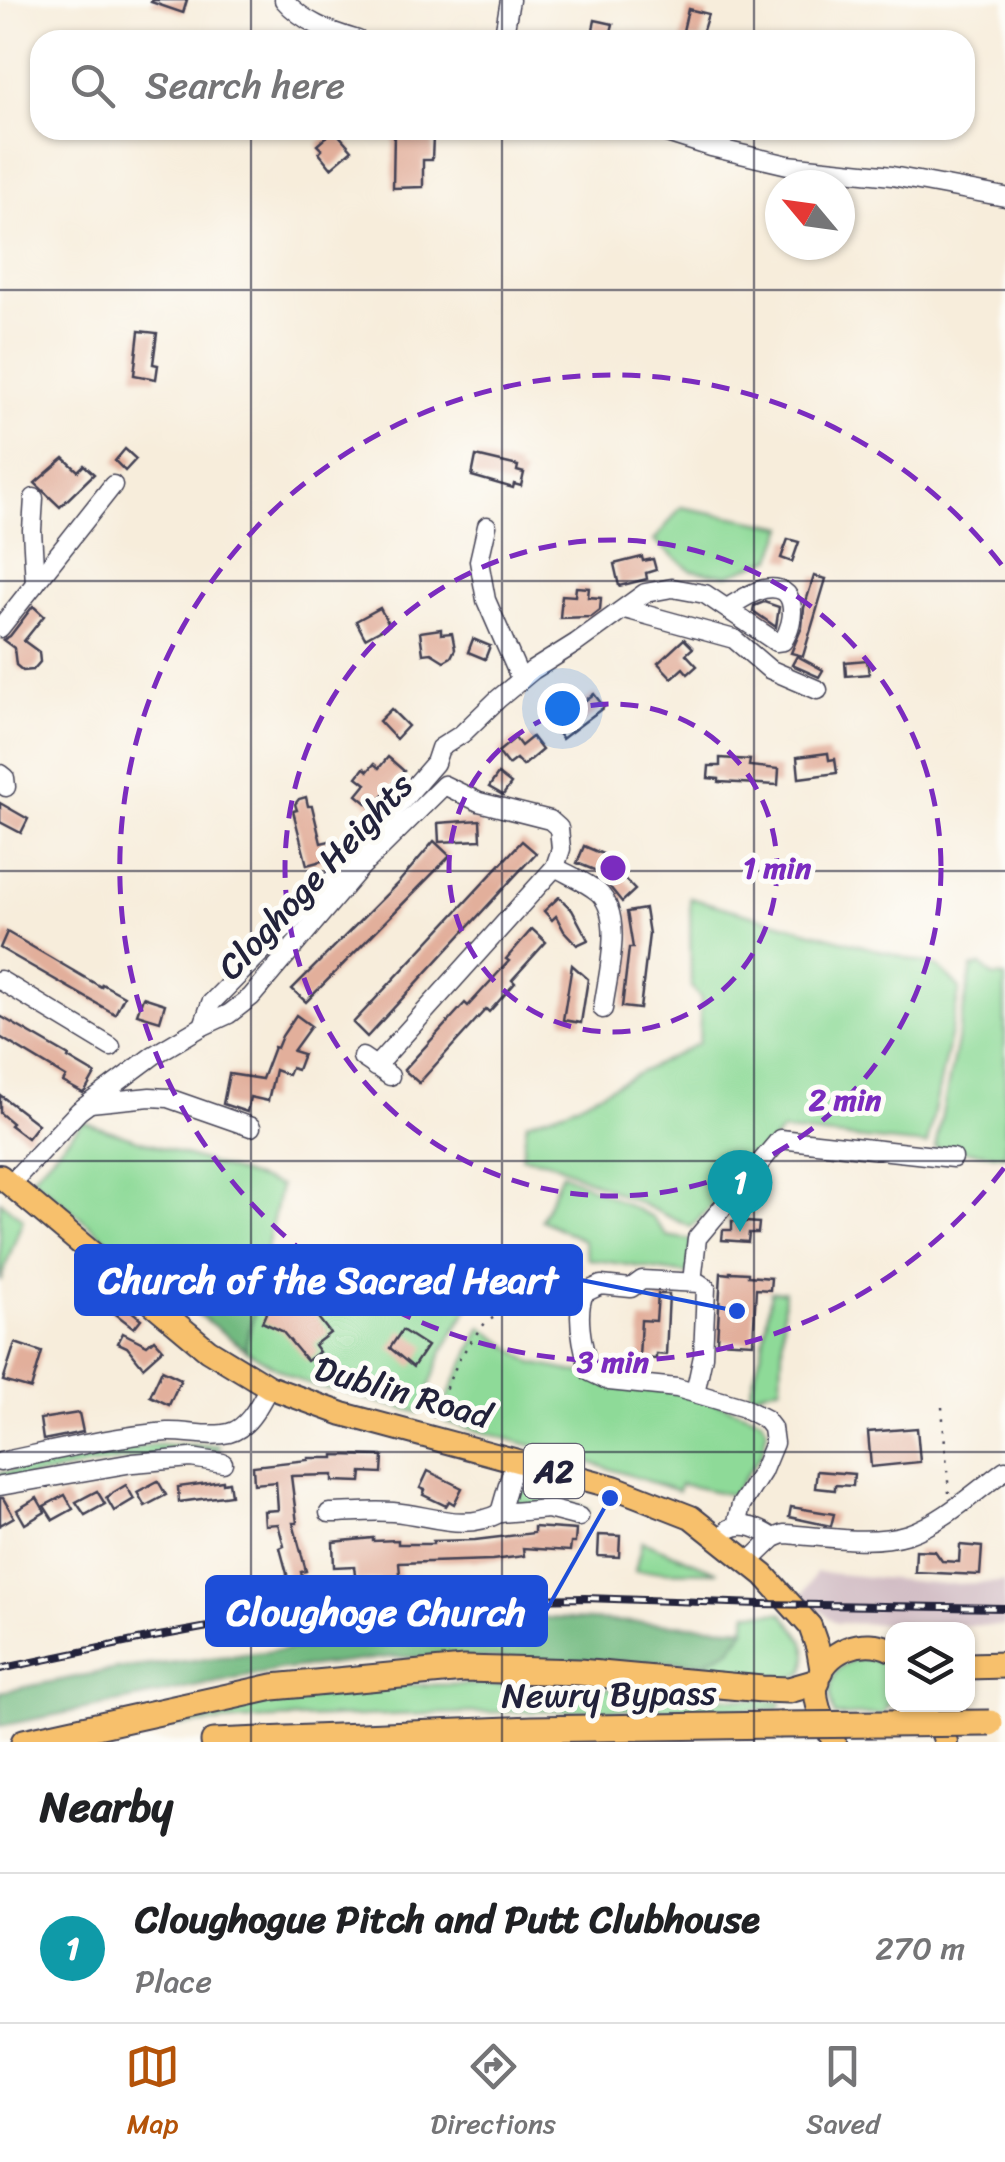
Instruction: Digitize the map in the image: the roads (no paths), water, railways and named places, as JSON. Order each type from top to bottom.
[{"type":"highway","points":[[975,1666],[1005,1666]]},
{"type":"highway","points":[[24,1742],[273,1687],[464,1669],[580,1672],[789,1690],[820,1677]]},
{"type":"highway","name":"Newry Bypass","points":[[214,1742],[532,1729],[998,1723]]},
{"type":"main road","name":"Dublin Road","points":[[5,1180],[208,1350],[268,1387],[344,1414],[627,1492],[727,1532],[810,1626]]},
{"type":"main road","name":"A2","points":[[810,1626],[844,1641],[885,1648]]},
{"type":"main road","name":"A2","points":[[810,1626],[818,1648],[819,1709],[834,1742]]},
{"type":"main road","points":[[820,1677],[830,1660],[858,1643]]},
{"type":"main road","points":[[934,1712],[946,1742]]},
{"type":"street","points":[[284,0],[308,21],[327,30]]},
{"type":"street","points":[[505,30],[510,0]]},
{"type":"street","points":[[689,140],[788,165],[892,176],[1005,196]]},
{"type":"street","points":[[0,628],[113,486]]},
{"type":"street","points":[[34,498],[35,584]]},
{"type":"street","points":[[487,526],[479,562],[486,600],[521,680]]},
{"type":"street","points":[[203,1026],[211,1003],[340,872],[435,763],[440,748],[462,734],[521,680],[645,594],[672,588],[705,594],[726,608]]},
{"type":"street","points":[[625,609],[734,638],[768,669],[818,690]]},
{"type":"street","name":"Cloghoge Heights","points":[[5,1180],[90,1103],[154,1056],[229,1014],[251,997],[362,866],[444,784],[479,802],[550,820],[560,828],[561,848],[555,867]]},
{"type":"street","points":[[376,1066],[555,867],[597,891],[608,903],[612,946],[602,1009]]},
{"type":"street","points":[[0,980],[111,1047]]},
{"type":"street","points":[[90,1103],[168,1098],[250,1127]]},
{"type":"street","points":[[692,1282],[697,1238],[780,1139],[953,1158]]},
{"type":"street","points":[[686,1390],[703,1356],[706,1288],[692,1282],[642,1280],[631,1288],[601,1285],[584,1292],[581,1326],[590,1372],[609,1381],[686,1390],[754,1412],[772,1428],[774,1442],[762,1472],[727,1532]]},
{"type":"street","points":[[0,1462],[169,1432],[230,1433],[254,1413],[268,1387]]},
{"type":"street","points":[[0,1486],[133,1463],[190,1458],[223,1464]]},
{"type":"street","points":[[500,1513],[515,1460]]},
{"type":"street","points":[[750,1562],[774,1538],[784,1534],[870,1540],[920,1529],[1005,1470]]},
{"type":"street","points":[[330,1514],[395,1512],[456,1523],[474,1522],[500,1513],[548,1509],[579,1517]]},
{"type":"street","points":[[727,1532],[762,1530],[774,1538]]},
{"type":"railway","points":[[0,1669],[273,1615],[411,1601],[585,1598],[1005,1608]]},
{"type":"place","name":"Cloughogue Pitch and Putt Clubhouse","points":[[740,1232]]},
{"type":"place","name":"Church of the Sacred Heart","points":[[737,1311]]},
{"type":"place","name":"Cloughoge Church","points":[[610,1498]]}]
